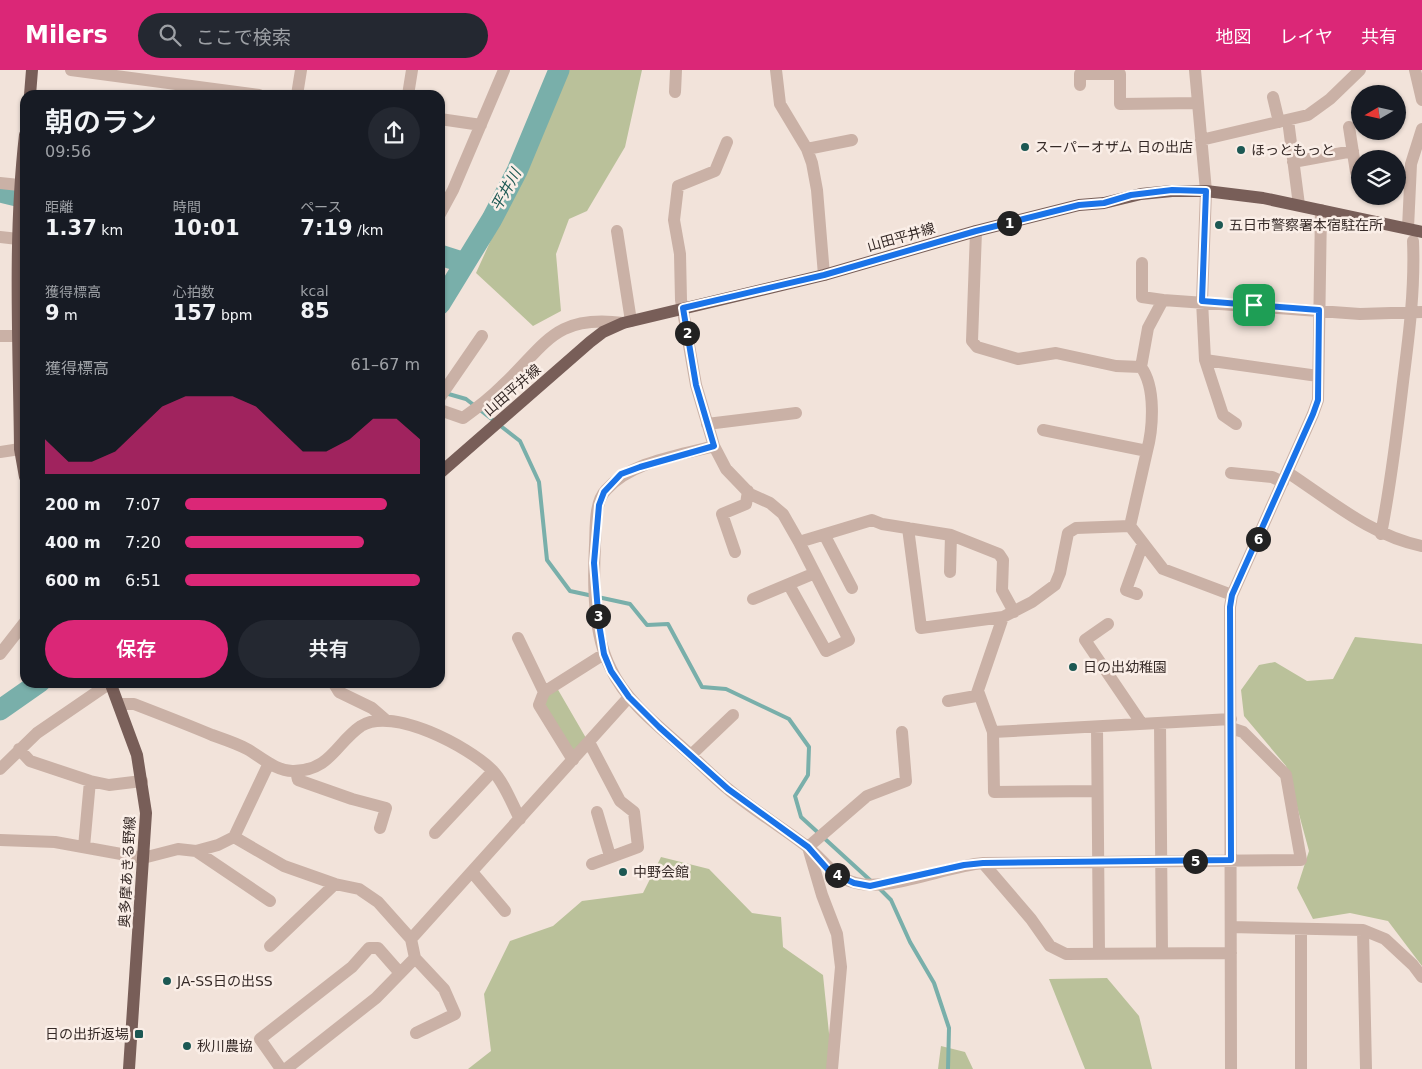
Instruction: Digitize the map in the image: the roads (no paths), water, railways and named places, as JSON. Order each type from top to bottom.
[{"type":"main road","points":[[30,90],[32,70]]},
{"type":"main road","points":[[20,185],[18,239],[20,449]]},
{"type":"main road","name":"山田平井線","points":[[445,469],[590,342],[603,332],[627,322],[824,275],[976,231],[1079,205],[1104,203],[1131,195],[1172,190],[1206,191],[1263,198],[1422,232]]},
{"type":"main road","name":"奥多摩あきる野線","points":[[113,688],[137,755],[146,813],[129,1069]]},
{"type":"street","points":[[71,70],[221,90]]},
{"type":"street","points":[[298,90],[301,70]]},
{"type":"street","points":[[409,90],[412,70]]},
{"type":"street","points":[[445,205],[504,70]]},
{"type":"street","points":[[675,92],[676,70]]},
{"type":"street","points":[[776,70],[780,104],[807,149],[812,164],[817,190],[824,275]]},
{"type":"street","points":[[1195,70],[1206,191],[1202,301],[1205,360],[1223,415],[1236,424]]},
{"type":"street","points":[[1201,140],[1308,115],[1330,99],[1360,70]]},
{"type":"street","points":[[1415,70],[1422,100]]},
{"type":"street","points":[[1080,85],[1080,74],[1120,74],[1120,104],[1198,104]]},
{"type":"street","points":[[1273,97],[1283,121],[1294,162],[1299,205]]},
{"type":"street","points":[[445,120],[481,125]]},
{"type":"street","points":[[1349,127],[1353,150]]},
{"type":"street","points":[[1408,228],[1411,164],[1422,129]]},
{"type":"street","points":[[807,149],[852,140]]},
{"type":"street","points":[[727,142],[715,171],[678,186],[674,220],[680,254],[683,308],[696,385],[714,446],[726,469],[748,491],[770,503],[783,514],[849,640],[826,651],[789,584]]},
{"type":"street","points":[[1294,162],[1351,151]]},
{"type":"street","points":[[0,182],[20,185]]},
{"type":"street","points":[[1230,1069],[1232,927],[1230,625],[1232,595],[1318,400],[1321,210]]},
{"type":"street","points":[[445,412],[463,418],[503,386],[534,351],[559,331],[580,323],[600,320],[627,322],[617,231]]},
{"type":"street","points":[[976,231],[972,341],[977,347],[1018,359],[1056,353],[1116,366],[1141,367]]},
{"type":"street","points":[[0,237],[18,239]]},
{"type":"street","points":[[1381,534],[1391,482],[1417,312],[1413,241]]},
{"type":"street","points":[[1142,263],[1142,297],[1360,314],[1417,312]]},
{"type":"street","points":[[1130,526],[1153,429],[1148,376],[1141,367],[1148,328],[1163,300]]},
{"type":"street","points":[[0,336],[19,336]]},
{"type":"street","points":[[445,390],[482,336]]},
{"type":"street","points":[[1205,360],[1318,376]]},
{"type":"street","points":[[707,424],[796,413]]},
{"type":"street","points":[[1043,430],[1147,451]]},
{"type":"street","points":[[714,446],[621,474],[604,492],[599,505],[594,563],[597,608],[604,654],[611,671],[629,697],[728,789],[808,847],[830,872],[854,883],[870,886],[964,865],[983,863],[1301,860],[1286,775],[1244,732],[1231,724],[1160,723],[993,732]]},
{"type":"street","points":[[0,452],[20,449]]},
{"type":"street","points":[[1231,473],[1285,477],[1381,534],[1422,546]]},
{"type":"street","points":[[735,552],[722,514],[746,504],[748,491]]},
{"type":"street","points":[[799,542],[825,536],[872,520],[951,535],[999,554],[1003,560],[1002,590],[1009,614],[976,696],[948,701]]},
{"type":"street","points":[[1130,526],[1162,569],[1232,595]]},
{"type":"street","points":[[908,528],[921,628],[1009,614],[1055,585],[1060,573],[1068,533],[1076,528],[1130,526]]},
{"type":"street","points":[[950,572],[951,535]]},
{"type":"street","points":[[825,536],[852,588]]},
{"type":"street","points":[[1126,590],[1143,543]]},
{"type":"street","points":[[753,599],[815,573]]},
{"type":"street","points":[[1108,624],[1085,640],[1142,724]]},
{"type":"street","points":[[0,654],[20,628]]},
{"type":"street","points":[[518,638],[544,692]]},
{"type":"street","points":[[573,760],[539,705],[544,692],[604,654]]},
{"type":"street","points":[[0,768],[38,733],[104,688]]},
{"type":"street","points":[[336,688],[339,692],[372,708],[388,721]]},
{"type":"street","points":[[978,691],[993,732],[994,792],[1097,791]]},
{"type":"street","points":[[411,938],[629,697]]},
{"type":"street","points":[[119,704],[134,704],[246,748],[269,763],[296,771],[314,768],[331,758],[361,727],[368,723],[388,721],[409,723],[470,753],[493,771],[520,819]]},
{"type":"street","points":[[691,755],[733,715]]},
{"type":"street","points":[[1160,723],[1162,953]]},
{"type":"street","points":[[1097,727],[1099,954]]},
{"type":"street","points":[[808,847],[867,796],[906,781],[902,732]]},
{"type":"street","points":[[589,742],[620,801],[634,812],[638,846],[592,864]]},
{"type":"street","points":[[19,749],[30,761],[90,782],[109,785],[142,781]]},
{"type":"street","points":[[0,840],[55,842],[143,858],[178,849],[196,851],[218,845],[234,837],[269,763]]},
{"type":"street","points":[[296,771],[298,780],[352,800],[386,808],[380,828]]},
{"type":"street","points":[[435,833],[493,771]]},
{"type":"street","points":[[84,847],[90,782]]},
{"type":"street","points":[[597,812],[610,856]]},
{"type":"street","points":[[234,837],[284,866],[335,884],[359,889],[378,902],[411,938],[415,958],[444,989],[454,1014],[416,1033]]},
{"type":"street","points":[[808,847],[822,895],[837,934],[841,967],[832,1069]]},
{"type":"street","points":[[196,851],[270,901]]},
{"type":"street","points":[[983,863],[1031,919],[1050,946],[1066,954],[1231,953]]},
{"type":"street","points":[[472,872],[505,911]]},
{"type":"street","points":[[270,946],[335,884]]},
{"type":"street","points":[[1232,927],[1364,930],[1385,940],[1413,965],[1422,977]]},
{"type":"street","points":[[1301,929],[1301,1069]]},
{"type":"street","points":[[1364,930],[1366,1069]]},
{"type":"street","points":[[281,1069],[260,1039],[352,967],[369,948],[378,948],[400,972]]},
{"type":"street","points":[[286,1069],[376,998],[415,958]]},
{"type":"waterway","name":"平井川","points":[[445,296],[492,219],[517,171],[559,70]]},
{"type":"waterway","points":[[0,192],[20,197]]},
{"type":"waterway","points":[[445,257],[465,263]]},
{"type":"waterway","points":[[445,393],[466,399],[520,441],[539,482],[547,560],[570,591],[630,604],[647,625],[668,624],[702,687],[726,689],[789,719],[809,747],[808,775],[795,796],[801,817],[871,881]]},
{"type":"waterway","name":"平井川","points":[[0,710],[31,688]]},
{"type":"waterway","points":[[878,887],[891,900],[910,942],[934,983],[949,1028],[948,1069]]},
{"type":"place","name":"スーパーオザム 日の出店","points":[[1025,147]]},
{"type":"place","name":"ほっともっと","points":[[1241,150]]},
{"type":"place","name":"五日市警察署本宿駐在所","points":[[1219,225]]},
{"type":"place","name":"日の出幼稚園","points":[[1073,667]]},
{"type":"place","name":"中野会館","points":[[623,872]]},
{"type":"place","name":"JA-SS日の出SS","points":[[167,981]]},
{"type":"place","name":"日の出折返場","points":[[139,1034]]},
{"type":"place","name":"秋川農協","points":[[187,1046]]}]
